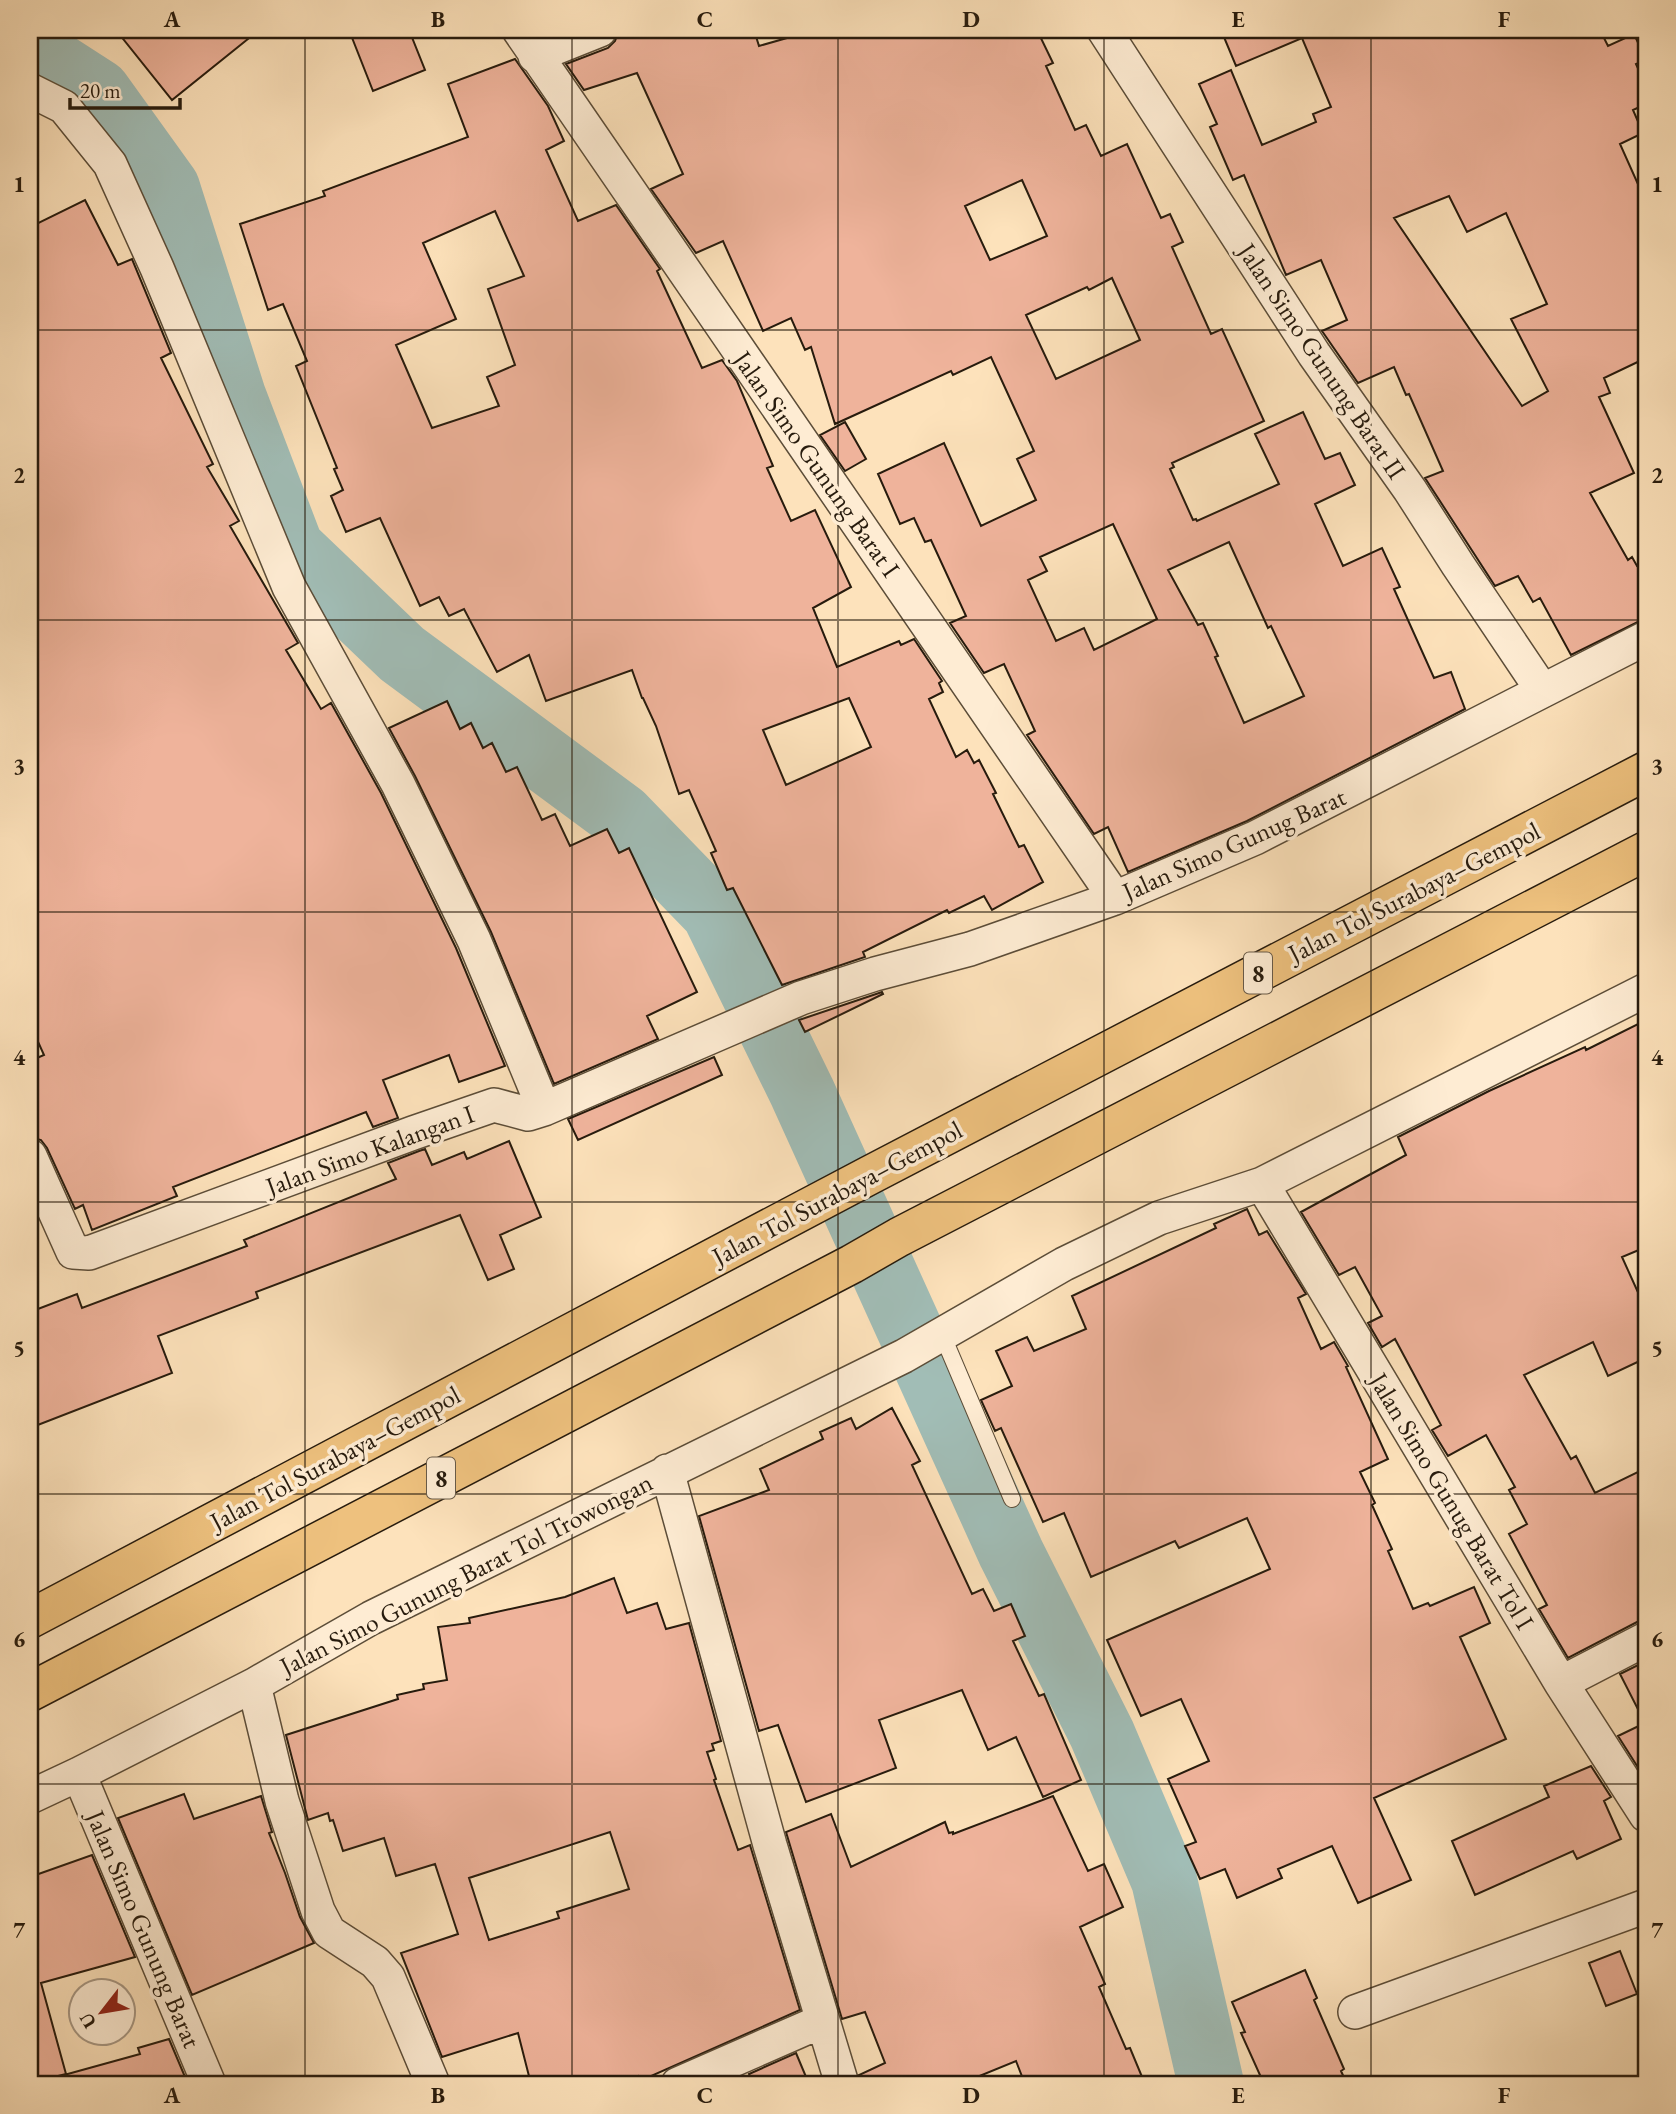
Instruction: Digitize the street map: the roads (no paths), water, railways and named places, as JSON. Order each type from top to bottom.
[{"type":"highway","name":"Jalan Tol Surabaya–Gempol","points":[[30,1619],[870,1175],[1646,771]]},
{"type":"highway","name":"8","points":[[30,1692],[852,1264],[899,1237],[1646,851]]},
{"type":"street","points":[[527,43],[600,30]]},
{"type":"street","name":"Jalan Simo Gunung Barat II","points":[[1104,30],[1314,354],[1410,490],[1542,690]]},
{"type":"street","name":"Jalan Simo Gunung Barat I","points":[[527,43],[1115,898]]},
{"type":"street","points":[[30,90],[64,107],[110,164],[157,268],[289,587],[398,784],[474,940],[544,1110]]},
{"type":"street","name":"Jalan Simo Gunug Barat","points":[[801,998],[876,974],[970,949],[1115,898],[1255,838],[1646,638]]},
{"type":"street","name":"Jalan Simo Gunung Barat Tol Trowongan","points":[[30,1797],[254,1685],[371,1618],[904,1356],[1064,1264],[1158,1218],[1262,1184],[1646,990]]},
{"type":"street","name":"Jalan Simo Kalangan I","points":[[30,1156],[73,1252],[89,1253],[494,1105],[528,1114],[544,1110],[801,998]]},
{"type":"street","name":"Jalan Simo Gunug Barat Tol I","points":[[1262,1184],[1561,1683],[1646,1815]]},
{"type":"street","points":[[667,1471],[770,1845],[842,2084]]},
{"type":"street","points":[[1561,1683],[1646,1640]]},
{"type":"street","points":[[254,1685],[282,1801],[318,1911],[330,1932],[375,1962],[388,1977],[433,2084]]},
{"type":"street","name":"Jalan Simo Gunung Barat","points":[[79,1774],[209,2084]]},
{"type":"street","points":[[1355,2012],[1646,1906]]},
{"type":"street","points":[[678,2084],[822,2021]]},
{"type":"lane","points":[[940,1335],[1012,1499]]},
{"type":"waterway","points":[[30,52],[36,52],[98,92],[167,188],[233,396],[291,548],[402,654],[621,816],[714,912],[802,1092],[1011,1553],[1102,1734],[1164,1880],[1211,2084]]}]
